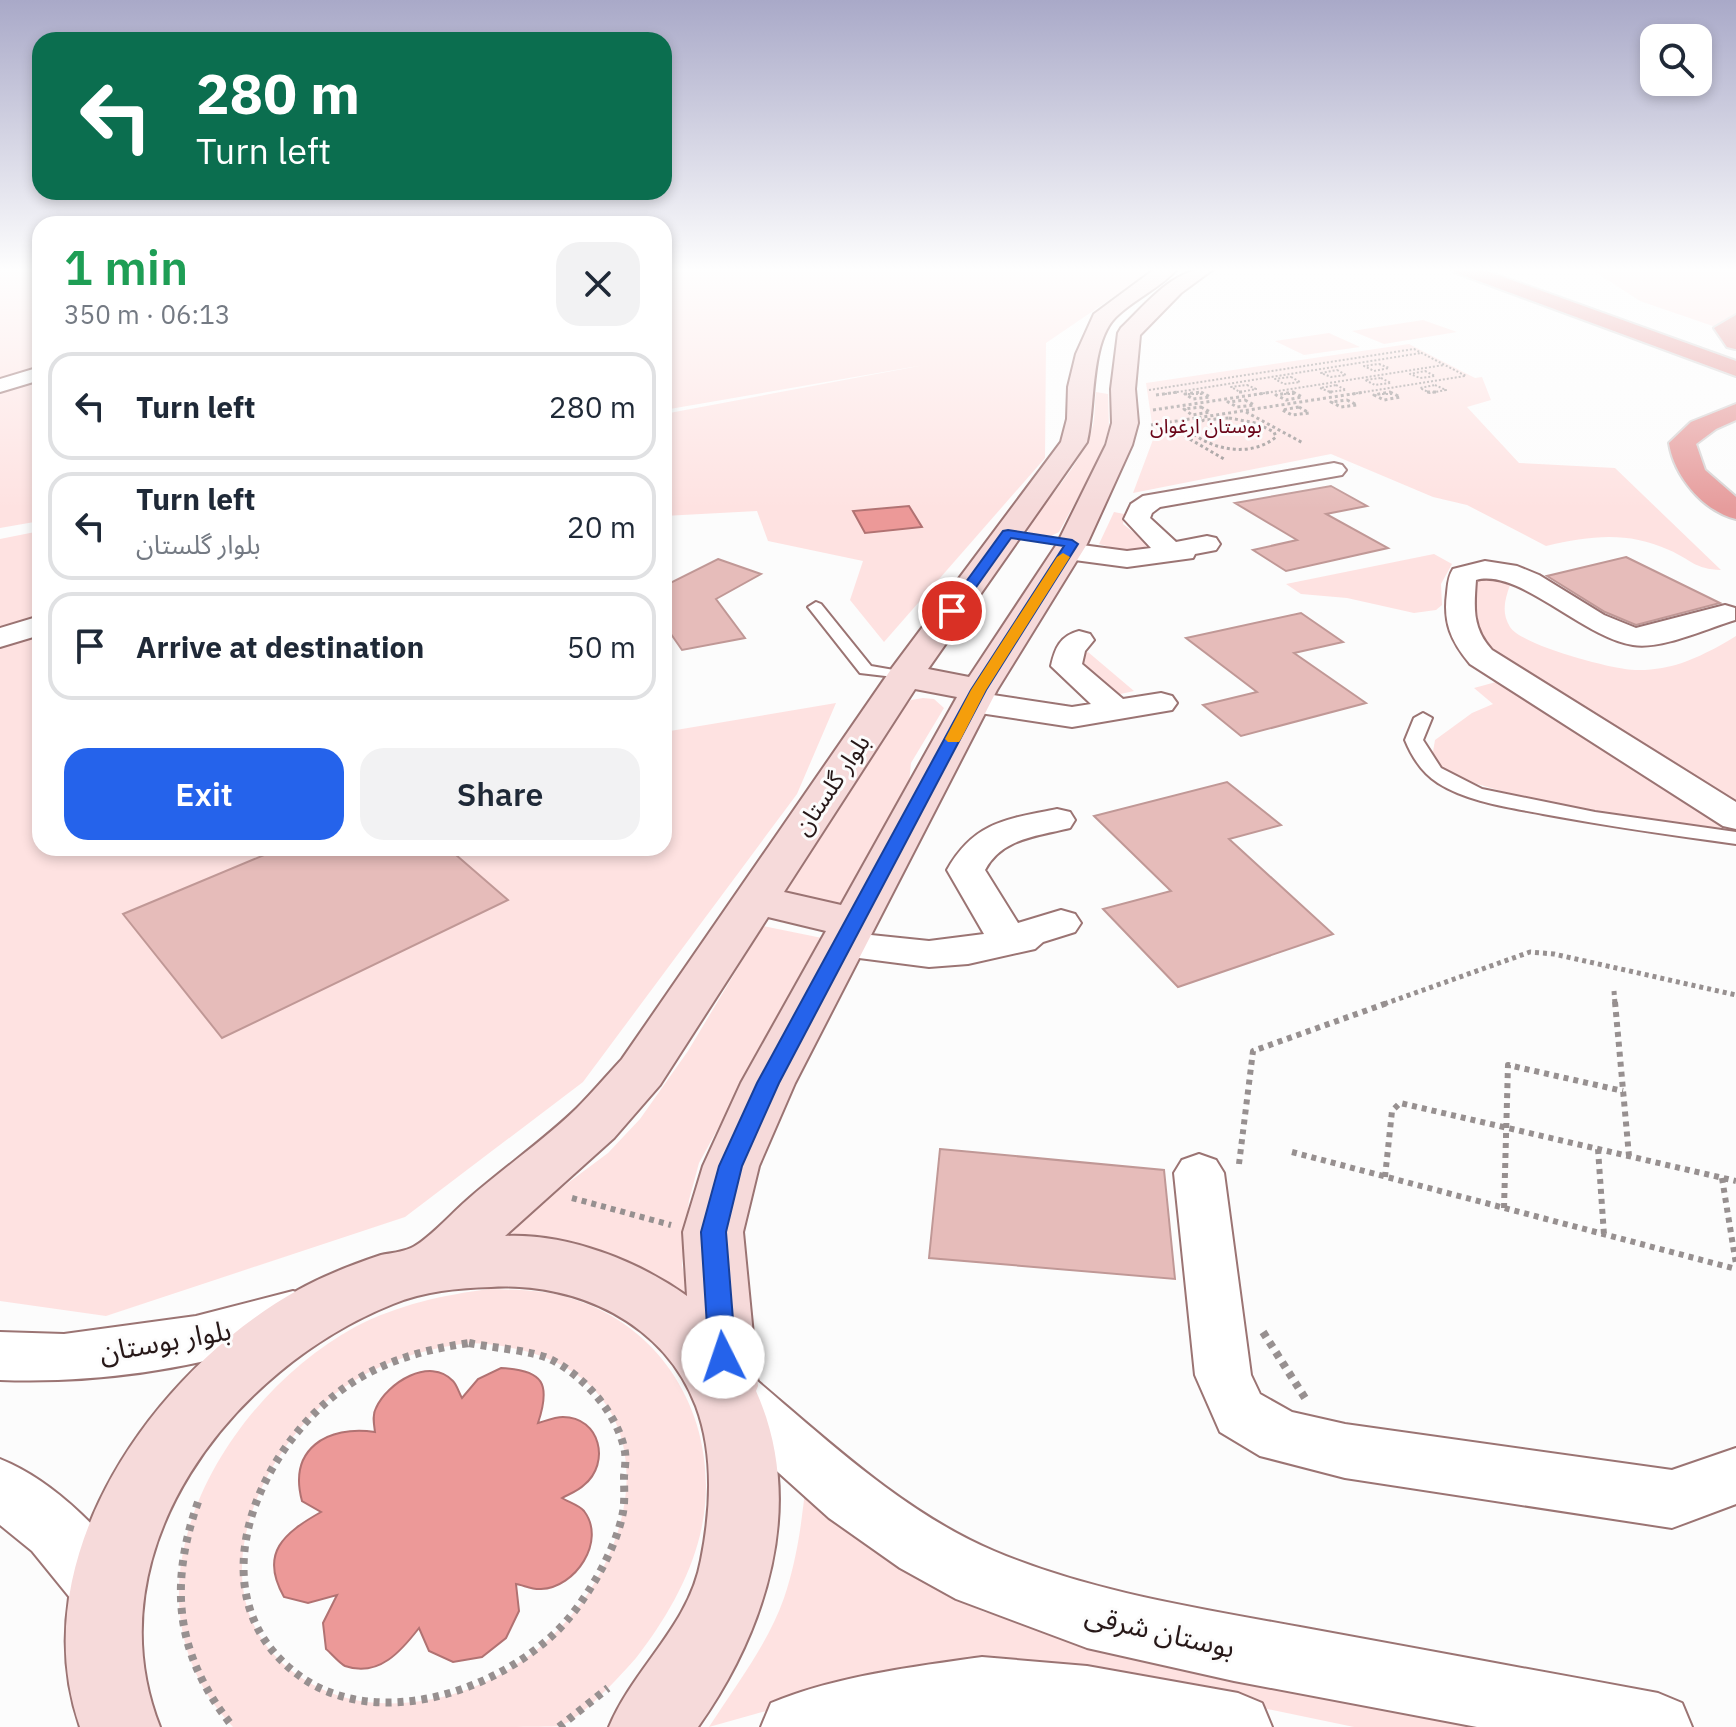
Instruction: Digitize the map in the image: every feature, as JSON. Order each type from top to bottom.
[{"type":"highway","points":[[1654,349],[1736,381]]},
{"type":"highway","points":[[1680,349],[1736,369]]},
{"type":"highway","points":[[1736,412],[1707,421],[1692,431],[1682,443],[1683,456],[1692,473],[1707,489],[1736,510]]},
{"type":"main road","name":"بلوار گلستان","points":[[432,1267],[605,1114],[641,1072],[905,676],[1074,442],[1080,419],[1080,387],[1089,349]]},
{"type":"main road","points":[[633,1704],[688,1677],[721,1616],[740,1555],[746,1495],[740,1445],[725,1388],[713,1232],[727,1179],[768,1083],[976,696],[1070,547],[1138,408],[1131,349]]},
{"type":"main road","points":[[1080,387],[1138,408]]},
{"type":"main road","points":[[1008,533],[1070,547]]},
{"type":"main road","points":[[905,676],[976,696]]},
{"type":"main road","points":[[755,900],[848,934]]},
{"type":"main road","points":[[114,1723],[103,1654],[107,1592],[122,1531],[149,1474],[185,1421],[240,1366],[275,1336],[326,1305],[379,1282],[432,1267],[485,1260],[536,1262],[599,1278],[628,1290],[668,1317],[700,1350],[725,1388]]},
{"type":"street","points":[[0,386],[32,376]]},
{"type":"street","points":[[1070,547],[1127,559],[1195,550],[1137,519],[1140,509],[1152,501],[1175,494],[1334,470]]},
{"type":"street","points":[[1725,614],[1638,637],[1618,633],[1510,573],[1475,569],[1463,575],[1459,621],[1464,638],[1481,657],[1736,818]]},
{"type":"street","points":[[0,638],[32,628]]},
{"type":"street","points":[[976,696],[1046,716],[1072,717],[1138,703],[1066,666],[1070,648],[1079,640]]},
{"type":"street","points":[[1015,941],[966,870],[972,855],[988,839],[1004,832],[1057,820]]},
{"type":"street","points":[[848,934],[929,954],[968,951],[1015,941],[1037,944],[1065,930]]},
{"type":"street","points":[[1220,1173],[1223,1375],[1240,1413],[1281,1437],[1345,1451],[1672,1499],[1736,1476]]},
{"type":"street","name":"بلوار بوستان","points":[[0,1356],[64,1358],[196,1340],[326,1305]]},
{"type":"street","name":"بوستان شرقی","points":[[725,1388],[850,1497],[922,1546],[978,1577],[1087,1616],[1219,1645],[1658,1727]]},
{"type":"street","points":[[0,1488],[54,1530],[107,1592]]},
{"type":"street","points":[[795,1727],[916,1700],[982,1691],[1087,1700],[1238,1727]]},
{"type":"lane","points":[[816,607],[866,670],[905,676]]},
{"type":"lane","points":[[1423,718],[1414,740],[1419,754],[1433,771],[1454,785],[1562,812],[1736,838]]},
{"type":"path","points":[[1138,408],[1148,390],[1414,349],[1466,376],[1253,410],[1246,409],[1237,407],[1228,402],[1245,400],[1254,405],[1246,409],[1208,418],[1191,427],[1191,432],[1198,439]]},
{"type":"path","points":[[1138,408],[1185,390],[1422,353]]},
{"type":"path","points":[[1364,362],[1371,365]]},
{"type":"path","points":[[1379,364],[1389,368],[1381,369],[1374,371],[1364,366],[1379,364]]},
{"type":"path","points":[[1138,408],[1156,410],[1445,365]]},
{"type":"path","points":[[1322,368],[1329,371]]},
{"type":"path","points":[[1381,369],[1389,373]]},
{"type":"path","points":[[1337,370],[1346,375],[1338,376],[1321,373],[1337,370]]},
{"type":"path","points":[[1427,377],[1435,376],[1425,371],[1410,374],[1435,381]]},
{"type":"path","points":[[1277,375],[1283,378]]},
{"type":"path","points":[[1338,376],[1346,380]]},
{"type":"path","points":[[1291,377],[1300,382],[1293,383],[1284,384],[1275,379],[1291,377]]},
{"type":"path","points":[[1223,378],[1239,386]]},
{"type":"path","points":[[1384,384],[1391,383],[1381,378],[1365,380],[1392,388]]},
{"type":"path","points":[[1293,383],[1301,387]]},
{"type":"path","points":[[1323,383],[1329,386]]},
{"type":"path","points":[[1419,383],[1446,390],[1430,393],[1420,388],[1427,387]]},
{"type":"path","points":[[1177,385],[1192,393]]},
{"type":"path","points":[[1247,385],[1256,389],[1249,391],[1240,392],[1231,387],[1247,385]]},
{"type":"path","points":[[1336,385],[1346,390],[1339,391],[1320,388],[1336,385]]},
{"type":"path","points":[[1278,390],[1285,394]]},
{"type":"path","points":[[1374,390],[1400,397],[1384,400],[1374,395],[1381,394]]},
{"type":"path","points":[[1249,391],[1255,394]]},
{"type":"path","points":[[1339,391],[1347,395]]},
{"type":"path","points":[[1201,392],[1210,397],[1201,398],[1193,399],[1185,394],[1201,392]]},
{"type":"path","points":[[1293,392],[1302,397],[1294,399],[1286,400],[1276,395],[1293,392]]},
{"type":"path","points":[[1331,397],[1357,405],[1341,407],[1331,402],[1338,401]]},
{"type":"path","points":[[1201,398],[1207,402]]},
{"type":"path","points":[[1231,398],[1237,401]]},
{"type":"path","points":[[1294,399],[1301,402]]},
{"type":"path","points":[[1283,405],[1290,409],[1299,407],[1309,413],[1292,415],[1282,410],[1290,409]]},
{"type":"path","points":[[1200,414],[1210,412],[1201,407],[1184,409],[1192,415],[1200,414],[1208,418]]},
{"type":"path","points":[[1138,408],[1243,420],[1270,427],[1276,437],[1272,442],[1254,447],[1227,447],[1191,440]]},
{"type":"path","points":[[1138,408],[1224,459]]},
{"type":"path","points":[[1246,409],[1270,427],[1303,443]]},
{"type":"path","points":[[1220,1173],[1238,1158],[1253,1051],[1530,952],[1554,954],[1736,995]]},
{"type":"path","points":[[1614,991],[1629,1156]]},
{"type":"path","points":[[1504,1208],[1508,1065],[1623,1091]]},
{"type":"path","points":[[1385,1177],[1392,1111],[1400,1103],[1736,1181]]},
{"type":"path","points":[[1598,1149],[1604,1235]]},
{"type":"path","points":[[1292,1152],[1604,1235],[1736,1266],[1722,1178]]},
{"type":"path","points":[[556,1194],[686,1229]]},
{"type":"path","points":[[1259,1325],[1284,1367],[1345,1451]]},
{"type":"path","points":[[469,1343],[502,1344],[533,1350],[561,1363],[585,1381],[604,1403],[618,1429],[626,1460],[627,1494],[621,1529],[607,1565],[585,1600],[557,1632],[523,1660],[485,1682],[444,1697],[402,1704],[362,1702],[325,1692],[294,1674],[269,1650],[252,1620],[243,1587],[242,1551],[249,1515],[263,1480],[283,1448],[308,1419],[336,1394],[368,1373],[435,1347],[469,1343]]},
{"type":"path","points":[[202,1493],[192,1516],[181,1565],[180,1615],[191,1662],[213,1706],[233,1727]]},
{"type":"path","points":[[559,1727],[633,1704]]},
{"type":"green space","points":[[0,349],[32,349],[32,522],[0,528]]},
{"type":"green space","points":[[672,349],[1046,349],[1045,458],[884,642],[850,600],[863,561],[768,541],[757,511],[672,516],[672,412],[924,365],[672,409]]},
{"type":"green space","points":[[1291,349],[1349,349],[1304,355]]},
{"type":"green space","name":"بوستان ارغوان","points":[[1378,349],[1418,349],[1475,378],[1482,377],[1491,400],[1467,407],[1519,463],[1615,468],[1721,570],[1699,566],[1677,554],[1638,540],[1608,537],[1546,546],[1467,505],[1433,497],[1331,454],[1133,493],[1154,437],[1146,383]]},
{"type":"green space","points":[[1096,392],[1108,394],[1109,428],[1100,457],[1059,532],[1051,536],[1029,533],[1027,530],[1035,517],[1072,469],[1087,443],[1093,424]]},
{"type":"green space","points":[[1114,512],[1124,514],[1123,524],[1151,546],[1148,549],[1117,549],[1099,544]]},
{"type":"green space","points":[[32,533],[32,856],[672,856],[672,731],[836,703],[797,794],[583,1082],[405,1217],[106,1316],[0,1301],[0,539]]},
{"type":"green space","points":[[1434,554],[1452,564],[1441,584],[1442,605],[1436,610],[1414,613],[1347,598],[1301,594],[1286,584]]},
{"type":"green space","points":[[1478,574],[1507,579],[1510,585],[1505,611],[1510,627],[1517,634],[1563,654],[1599,664],[1634,670],[1662,668],[1691,660],[1736,636],[1736,811],[1492,655],[1478,626]]},
{"type":"green space","points":[[1088,652],[1134,691],[1116,695],[1083,665],[1084,654]]},
{"type":"green space","points":[[1507,679],[1736,822],[1736,834],[1534,801],[1443,771],[1432,758],[1435,740],[1472,713],[1493,704],[1474,688]]},
{"type":"green space","points":[[934,699],[944,708],[911,763],[908,794],[841,906],[782,893],[904,707],[911,700]]},
{"type":"green space","points":[[763,926],[822,938],[699,1163],[689,1200],[682,1265],[692,1309],[665,1281],[615,1259],[453,1248],[513,1224],[608,1153],[640,1119],[688,1051]]},
{"type":"green space","points":[[489,1289],[553,1294],[608,1314],[639,1335],[664,1361],[683,1392],[697,1425],[704,1460],[706,1497],[695,1552],[674,1600],[629,1666],[589,1706],[560,1726],[233,1727],[197,1675],[180,1620],[181,1562],[197,1505],[225,1451],[262,1402],[306,1360],[355,1327],[404,1307]],"holes":[[[469,1343],[551,1360],[602,1398],[625,1452],[623,1513],[599,1575],[556,1632],[498,1676],[427,1700],[412,1702],[367,1702],[338,1696],[310,1683],[273,1654],[251,1619],[242,1580],[245,1539],[257,1498],[278,1459],[304,1424],[350,1383],[382,1366],[433,1349]]]},
{"type":"green space","points":[[806,1481],[873,1547],[921,1581],[984,1612],[1123,1647],[1497,1727],[1354,1727],[1109,1676],[809,1699],[709,1727],[760,1648],[784,1598],[798,1540]]},
{"type":"shaded area","points":[[909,506],[922,527],[865,533],[853,511]]},
{"type":"shaded area","points":[[501,1368],[527,1372],[540,1382],[544,1398],[538,1423],[560,1417],[576,1419],[586,1425],[598,1443],[597,1465],[592,1476],[582,1487],[562,1498],[582,1509],[590,1523],[592,1536],[584,1561],[576,1572],[554,1587],[538,1589],[516,1584],[519,1611],[506,1638],[482,1657],[453,1662],[429,1651],[419,1628],[397,1653],[379,1665],[357,1669],[345,1666],[326,1649],[323,1623],[337,1595],[308,1603],[284,1597],[274,1568],[275,1556],[286,1537],[321,1512],[302,1501],[299,1483],[306,1454],[327,1437],[358,1431],[375,1432],[376,1408],[389,1390],[410,1376],[433,1371],[444,1374],[454,1383],[462,1398],[478,1379]]},
{"type":"building","points":[[1331,486],[1367,506],[1326,514],[1388,548],[1286,571],[1253,550],[1297,540],[1235,503]]},
{"type":"building","points":[[1626,557],[1720,603],[1636,625],[1605,612],[1547,576]]},
{"type":"building","points":[[718,559],[761,574],[716,599],[745,638],[682,650],[672,636],[672,582]]},
{"type":"building","points":[[1301,613],[1343,642],[1294,653],[1366,703],[1241,736],[1203,705],[1257,692],[1186,638]]},
{"type":"building","points":[[1227,782],[1281,825],[1229,839],[1333,934],[1178,987],[1103,909],[1171,891],[1094,816]]},
{"type":"building","points":[[262,856],[457,856],[508,900],[222,1038],[123,914]]},
{"type":"building","points":[[940,1149],[1164,1170],[1175,1279],[929,1258]]},
{"type":"slow traffic","points":[[953,739],[979,690],[1063,557]]},
{"type":"route","points":[[723,1357],[713,1232],[731,1166],[768,1083],[979,690],[1072,544],[1008,533],[952,611]]}]
